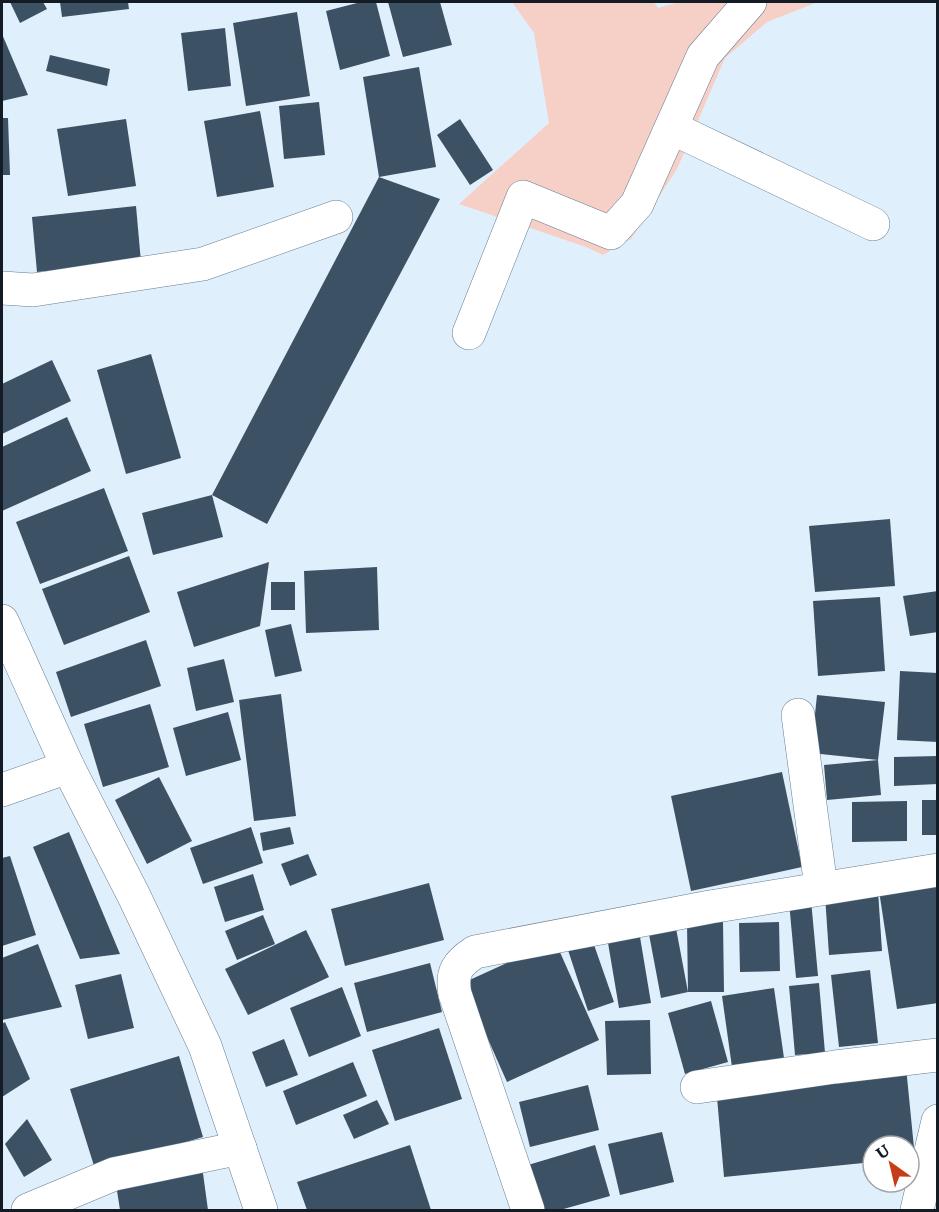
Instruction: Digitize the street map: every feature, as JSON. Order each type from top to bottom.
[{"type":"street","points":[[469,333],[523,197],[611,233],[637,204],[703,56],[750,2]]},
{"type":"street","points":[[672,128],[873,224]]},
{"type":"street","points":[[2,288],[33,290],[203,264],[336,217]]},
{"type":"street","points":[[2,621],[68,767],[134,896],[204,1046],[261,1210]]},
{"type":"street","points":[[798,715],[821,887]]},
{"type":"street","points":[[2,790],[68,767]]},
{"type":"street","points":[[528,1210],[455,994],[452,979],[458,966],[475,952],[821,887],[938,870]]},
{"type":"street","points":[[697,1087],[835,1066],[938,1054]]},
{"type":"street","points":[[917,1210],[938,1121]]},
{"type":"street","points":[[28,1210],[114,1174],[240,1148]]},
{"type":"shaded area","points":[[512,2],[654,2],[658,8],[679,2],[818,2],[767,22],[725,58],[677,169],[631,239],[603,255],[586,247],[459,204],[549,123],[534,33]]},
{"type":"building","points":[[10,2],[43,2],[47,9],[20,23]]},
{"type":"building","points":[[60,2],[128,2],[129,9],[62,17]]},
{"type":"building","points":[[361,2],[376,2],[390,56],[340,70],[326,11]]},
{"type":"building","points":[[388,2],[440,2],[452,45],[403,57]]},
{"type":"building","points":[[297,12],[310,96],[246,106],[233,23]]},
{"type":"building","points":[[225,28],[231,86],[188,91],[181,33]]},
{"type":"building","points":[[2,34],[28,95],[2,101]]},
{"type":"building","points":[[50,55],[110,69],[107,86],[46,71]]},
{"type":"building","points":[[419,67],[436,167],[379,177],[363,77]]},
{"type":"building","points":[[319,102],[325,155],[284,159],[279,106]]},
{"type":"building","points":[[260,111],[274,187],[217,197],[204,121]]},
{"type":"building","points":[[2,118],[8,118],[10,175],[2,175]]},
{"type":"building","points":[[126,119],[136,186],[68,196],[57,129]]},
{"type":"building","points":[[460,119],[493,170],[470,185],[437,135]]},
{"type":"building","points":[[379,177],[440,199],[267,524],[212,495]]},
{"type":"building","points":[[136,206],[141,262],[37,272],[32,217]]},
{"type":"building","points":[[151,354],[181,458],[126,474],[97,370]]},
{"type":"building","points":[[52,360],[71,401],[2,434],[2,384]]},
{"type":"building","points":[[67,417],[91,471],[2,511],[2,447]]},
{"type":"building","points":[[104,488],[128,551],[40,584],[16,522]]},
{"type":"building","points":[[212,495],[223,537],[153,555],[142,513]]},
{"type":"building","points":[[890,519],[895,586],[815,592],[809,526]]},
{"type":"building","points":[[129,556],[150,612],[64,645],[42,589]]},
{"type":"building","points":[[269,562],[260,626],[194,647],[177,592]]},
{"type":"building","points":[[377,567],[379,630],[306,633],[304,571]]},
{"type":"building","points":[[271,582],[295,582],[295,610],[271,610]]},
{"type":"building","points":[[938,591],[938,632],[910,636],[903,596]]},
{"type":"building","points":[[880,597],[885,671],[818,676],[813,601]]},
{"type":"building","points":[[291,624],[302,671],[275,677],[265,630]]},
{"type":"building","points":[[146,640],[161,686],[71,717],[56,672]]},
{"type":"building","points":[[224,659],[234,702],[196,711],[187,668]]},
{"type":"building","points":[[900,671],[938,673],[938,742],[897,740]]},
{"type":"building","points":[[281,694],[296,816],[254,821],[239,700]]},
{"type":"building","points":[[817,695],[885,702],[878,760],[811,753]]},
{"type":"building","points":[[150,704],[169,767],[103,787],[84,724]]},
{"type":"building","points":[[228,712],[241,760],[186,776],[173,728]]},
{"type":"building","points":[[938,756],[938,784],[894,786],[894,757]]},
{"type":"building","points":[[878,760],[881,795],[827,800],[824,765]]},
{"type":"building","points":[[782,772],[802,867],[691,891],[671,796]]},
{"type":"building","points":[[159,777],[192,841],[147,864],[115,800]]},
{"type":"building","points":[[922,800],[938,800],[938,835],[922,835]]},
{"type":"building","points":[[907,801],[907,841],[852,842],[852,802]]},
{"type":"building","points":[[251,827],[263,863],[203,884],[190,848]]},
{"type":"building","points":[[290,827],[294,844],[263,851],[260,833]]},
{"type":"building","points":[[69,832],[120,954],[80,959],[33,847]]},
{"type":"building","points":[[308,854],[317,875],[290,886],[281,864]]},
{"type":"building","points":[[10,856],[36,935],[2,946],[2,858]]},
{"type":"building","points":[[253,874],[264,910],[225,922],[214,887]]},
{"type":"building","points":[[938,875],[938,1003],[897,1009],[878,884]]},
{"type":"building","points":[[429,883],[444,940],[345,966],[331,909]]},
{"type":"building","points":[[878,891],[882,951],[829,955],[825,895]]},
{"type":"building","points":[[811,900],[818,976],[796,978],[789,902]]},
{"type":"building","points":[[263,915],[275,944],[237,960],[225,931]]},
{"type":"building","points":[[723,922],[724,992],[688,992],[687,923]]},
{"type":"building","points":[[779,922],[780,971],[740,972],[739,923]]},
{"type":"building","points":[[675,923],[688,992],[661,998],[648,929]]},
{"type":"building","points":[[638,925],[651,1003],[619,1008],[606,931]]},
{"type":"building","points":[[306,930],[329,977],[248,1015],[225,969]]},
{"type":"building","points":[[555,941],[599,1040],[507,1082],[463,983]]},
{"type":"building","points":[[593,942],[614,1002],[588,1011],[568,950]]},
{"type":"building","points":[[38,944],[62,1007],[2,1020],[2,958]]},
{"type":"building","points":[[430,963],[442,1012],[367,1032],[354,983]]},
{"type":"building","points":[[870,970],[878,1043],[839,1047],[831,975]]},
{"type":"building","points":[[121,974],[134,1028],[88,1039],[75,985]]},
{"type":"building","points":[[819,983],[825,1053],[795,1055],[789,986]]},
{"type":"building","points":[[342,987],[361,1036],[309,1057],[290,1008]]},
{"type":"building","points":[[774,988],[784,1058],[732,1067],[722,996]]},
{"type":"building","points":[[711,1001],[728,1062],[685,1074],[668,1013]]},
{"type":"building","points":[[650,1020],[651,1074],[607,1075],[605,1021]]},
{"type":"building","points":[[5,1022],[30,1079],[2,1097],[2,1024]]},
{"type":"building","points":[[439,1028],[462,1099],[395,1121],[372,1050]]},
{"type":"building","points":[[284,1039],[298,1075],[266,1087],[252,1052]]},
{"type":"building","points":[[179,1056],[203,1137],[95,1169],[70,1089]]},
{"type":"building","points":[[353,1062],[367,1096],[296,1125],[283,1091]]},
{"type":"building","points":[[906,1067],[913,1134],[861,1134],[861,1163],[724,1177],[716,1086]]},
{"type":"building","points":[[588,1085],[599,1130],[530,1147],[519,1102]]},
{"type":"building","points":[[377,1100],[389,1124],[354,1139],[343,1115]]},
{"type":"building","points":[[27,1119],[52,1160],[24,1177],[5,1144]]},
{"type":"building","points":[[662,1132],[674,1182],[620,1195],[608,1144]]},
{"type":"building","points":[[410,1145],[431,1210],[307,1210],[297,1182]]},
{"type":"building","points":[[595,1145],[610,1196],[560,1210],[541,1210],[528,1165]]},
{"type":"building","points":[[202,1166],[208,1210],[120,1210],[115,1178]]}]
